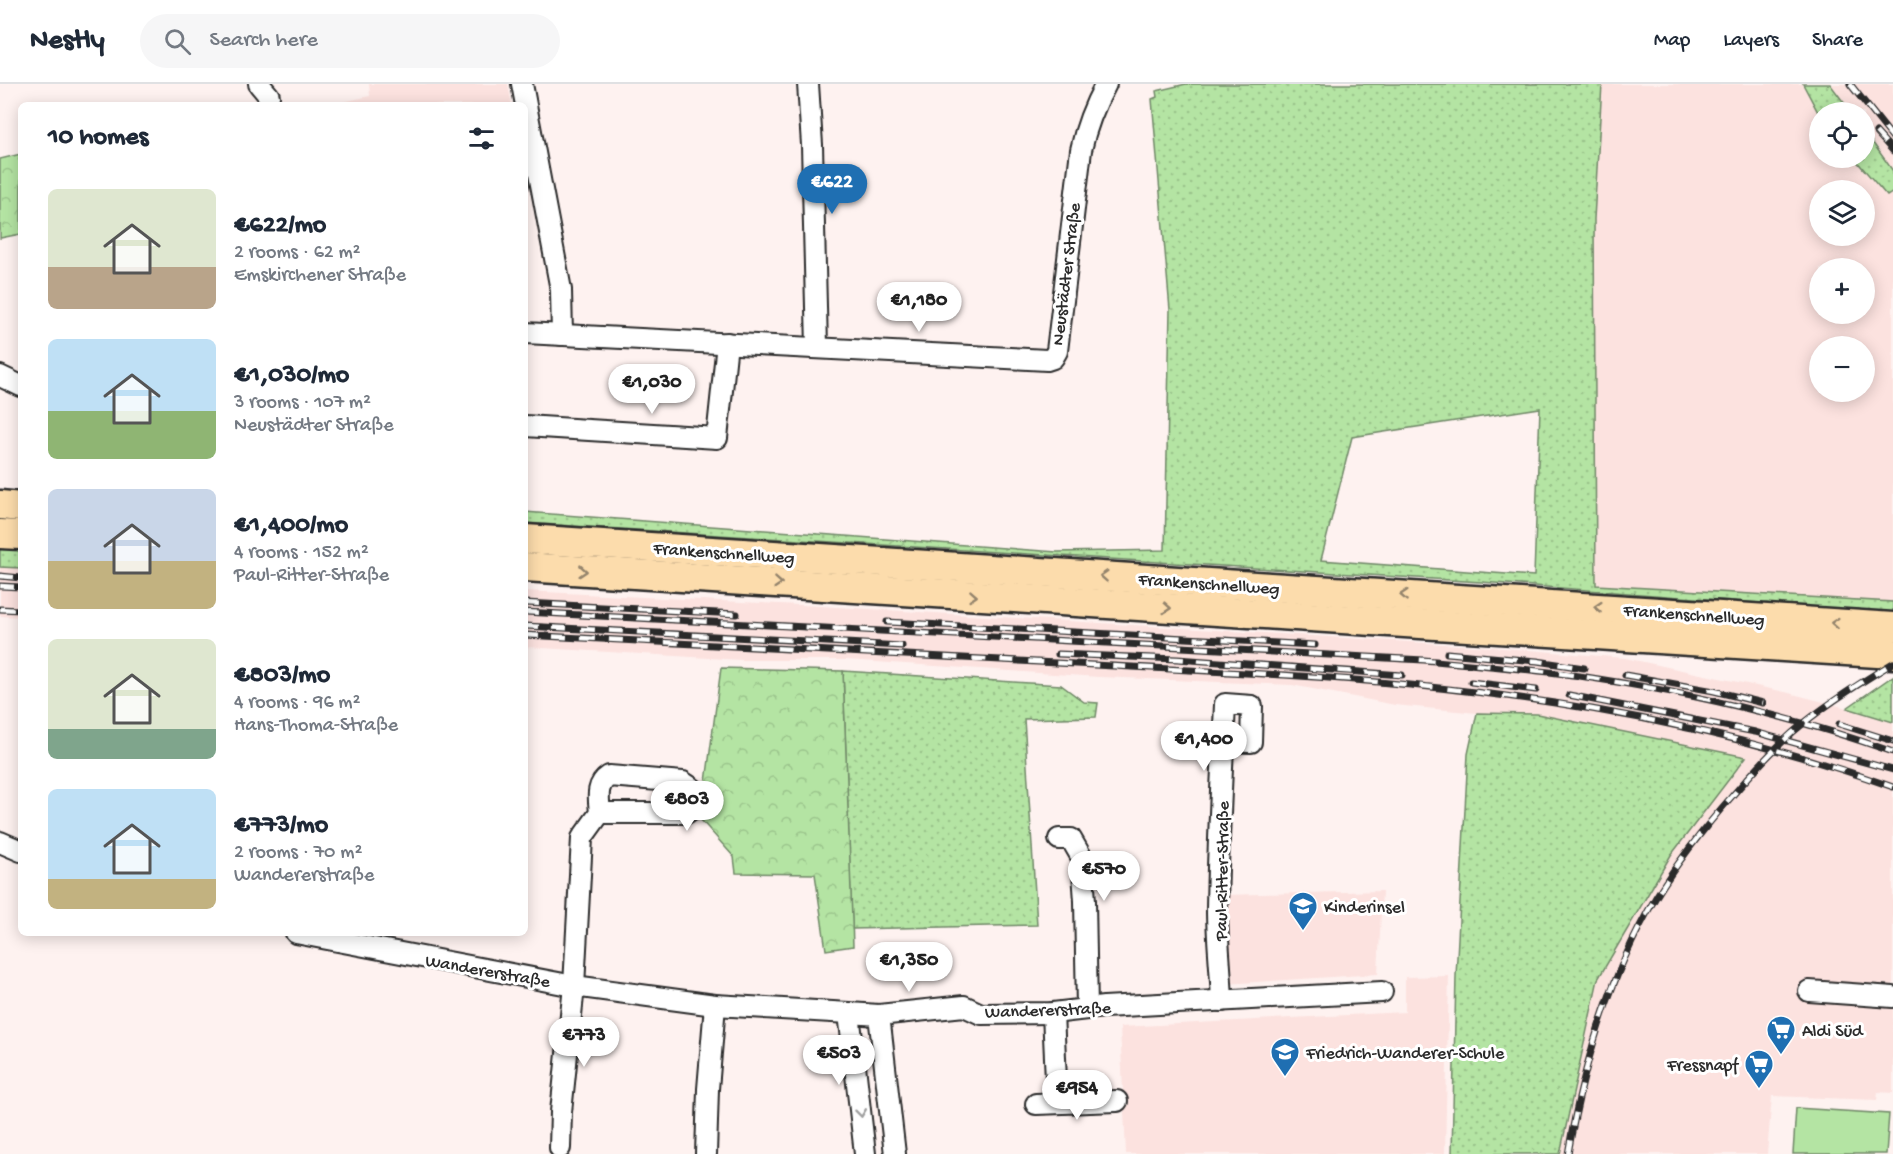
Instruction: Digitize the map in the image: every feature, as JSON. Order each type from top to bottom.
[{"type":"highway","points":[[0,506],[18,507]]},
{"type":"highway","points":[[0,534],[18,535]]},
{"type":"highway","name":"Frankenschnellweg","points":[[528,539],[1893,627]]},
{"type":"highway","name":"Frankenschnellweg","points":[[528,567],[1893,654]]},
{"type":"street","points":[[522,84],[525,102]]},
{"type":"street","points":[[808,84],[813,145],[817,347]]},
{"type":"street","name":"Neustädter Straße","points":[[528,333],[1047,360],[1053,358],[1057,351],[1081,150],[1094,105],[1106,84]]},
{"type":"street","points":[[528,116],[561,290],[562,335]]},
{"type":"street","points":[[528,426],[717,438],[727,343]]},
{"type":"street","points":[[0,376],[18,385]]},
{"type":"street","name":"Paul-Ritter-Straße","points":[[1222,1001],[1217,912],[1224,741]]},
{"type":"street","points":[[574,986],[582,838],[600,813]]},
{"type":"street","points":[[1059,839],[1071,839],[1082,858],[1087,1009]]},
{"type":"street","points":[[0,842],[18,850]]},
{"type":"street","name":"Wandererstraße","points":[[312,936],[574,986],[715,1005],[879,1015],[964,1006],[981,1014],[1053,1012],[1382,992]]},
{"type":"street","name":"Wandererstraße","points":[[560,1148],[561,1112],[574,986]]},
{"type":"street","points":[[1809,991],[1893,997]]},
{"type":"street","points":[[706,1154],[708,1089],[715,1005]]},
{"type":"street","points":[[1053,1012],[1057,1103]]},
{"type":"street","points":[[849,1013],[865,1154]]},
{"type":"street","points":[[879,1015],[896,1154]]},
{"type":"street","points":[[1036,1104],[1117,1101]]},
{"type":"shaded area","points":[[369,84],[508,84],[511,102],[343,102],[370,96]]},
{"type":"shaded area","points":[[1602,84],[1803,84],[1813,102],[1809,102],[1809,168],[1863,168],[1873,180],[1809,180],[1809,246],[1875,246],[1875,182],[1887,196],[1893,192],[1893,602],[1596,585],[1594,219]]},
{"type":"shaded area","points":[[1830,84],[1893,84],[1893,171],[1875,146],[1875,102],[1844,102]]},
{"type":"shaded area","points":[[0,567],[18,568],[18,617],[0,616]]},
{"type":"shaded area","points":[[528,591],[820,606],[1492,647],[1625,658],[1785,692],[1893,722],[1893,1093],[1878,1092],[1877,1100],[1772,1096],[1767,1154],[1560,1154],[1598,979],[1671,855],[1746,758],[1537,714],[1477,713],[1395,705],[1292,685],[1099,677],[846,660],[742,660],[528,647]]},
{"type":"shaded area","name":"Kinderinsel","points":[[1382,891],[1378,974],[1226,984],[1224,895]]},
{"type":"shaded area","name":"Friedrich-Wanderer-Schule","points":[[1449,976],[1445,1154],[1126,1154],[1120,1027],[1405,1012],[1405,977]]},
{"type":"green space","points":[[1186,84],[1602,84],[1594,219],[1596,585],[1893,602],[1893,613],[1481,582],[528,523],[528,512],[1057,552],[1165,550],[1170,310],[1152,99],[1157,97],[1156,91]],"holes":[[[1540,408],[1534,576],[1321,560],[1352,437]]]},
{"type":"green space","points":[[1803,84],[1830,84],[1844,102],[1813,102]]},
{"type":"green space","points":[[1875,146],[1893,171],[1893,192],[1887,196],[1863,168],[1875,168]]},
{"type":"green space","points":[[18,155],[18,235],[0,238],[0,159]]},
{"type":"green space","points":[[0,543],[18,544],[18,568],[0,567]]},
{"type":"green space","points":[[721,668],[843,671],[853,946],[826,950],[815,874],[736,873],[734,857],[701,820]]},
{"type":"green space","points":[[843,671],[1061,685],[1084,702],[1098,703],[1096,717],[1024,719],[1037,925],[852,929]]},
{"type":"green space","points":[[1893,676],[1893,722],[1847,708]]},
{"type":"green space","points":[[1477,713],[1537,714],[1746,757],[1671,855],[1598,979],[1560,1154],[1452,1154],[1456,976],[1468,754]]},
{"type":"green space","points":[[1796,1108],[1889,1114],[1886,1154],[1793,1154]]},
{"type":"railway","points":[[1850,84],[1893,138]]},
{"type":"railway","points":[[1876,132],[1893,151]]},
{"type":"railway","points":[[0,576],[18,578]]},
{"type":"railway","points":[[0,586],[18,587]]},
{"type":"railway","points":[[528,603],[737,614]]},
{"type":"railway","points":[[0,609],[18,610]]},
{"type":"railway","points":[[528,612],[1424,660],[1550,672],[1707,699],[1782,717],[1893,752]]},
{"type":"railway","points":[[887,622],[1315,645]]},
{"type":"railway","points":[[528,626],[902,646]]},
{"type":"railway","points":[[528,635],[1284,675],[1440,688],[1517,697],[1668,724],[1744,741],[1893,787]]},
{"type":"railway","points":[[1447,653],[1537,661],[1584,668]]},
{"type":"railway","points":[[1058,654],[1177,659],[1402,675]]},
{"type":"railway","points":[[1568,1154],[1582,1087],[1600,1021],[1625,958],[1664,884],[1712,819],[1784,740],[1828,705],[1893,663]]},
{"type":"railway","points":[[1625,675],[1714,691],[1763,703]]},
{"type":"railway","points":[[1471,682],[1536,690]]},
{"type":"railway","points":[[1569,695],[1755,732],[1893,770]]},
{"type":"railway","points":[[1839,724],[1893,741]]},
{"type":"place","name":"Kinderinsel","points":[[1303,932]]},
{"type":"place","name":"Aldi Süd","points":[[1781,1056]]},
{"type":"place","name":"Friedrich-Wanderer-Schule","points":[[1285,1078]]},
{"type":"place","name":"Fressnapf","points":[[1759,1090]]}]
